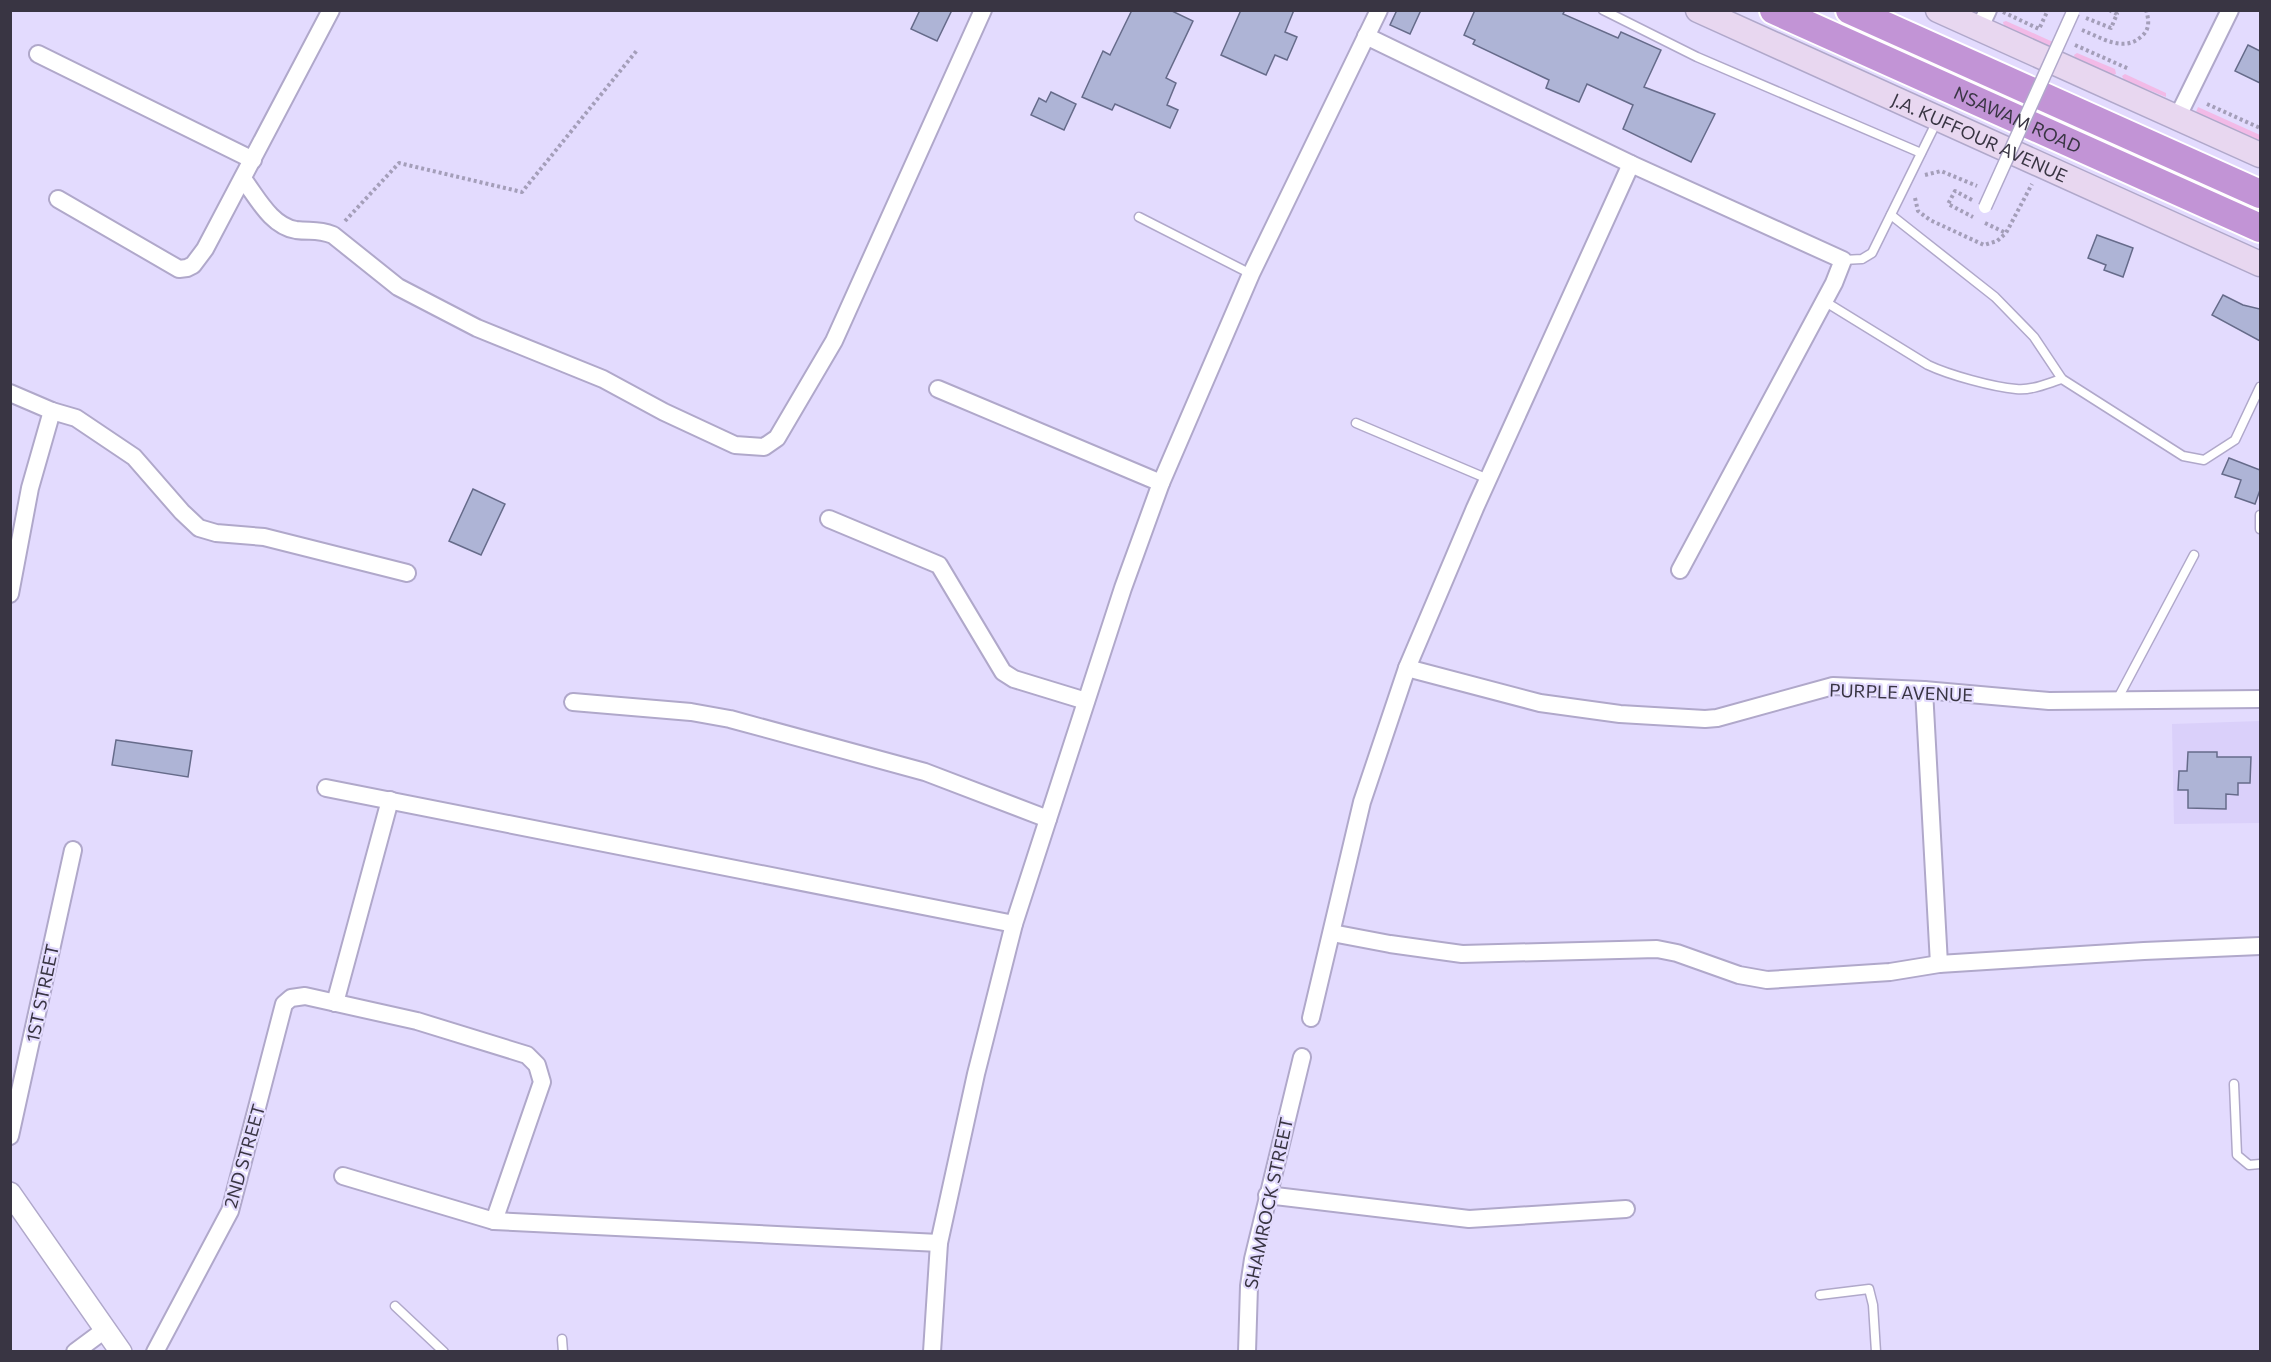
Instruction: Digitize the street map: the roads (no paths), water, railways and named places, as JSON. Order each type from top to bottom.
[{"type":"highway","name":"NSAWAM ROAD","points":[[1774,10],[2260,228]]},
{"type":"highway","name":"NSAWAM ROAD","points":[[1850,10],[2260,194]]},
{"type":"main road","name":"J.A. KUFFOUR AVENUE","points":[[1698,10],[2260,264]]},
{"type":"main road","points":[[1938,10],[1983,20],[2177,118],[2260,155]]},
{"type":"street","points":[[58,199],[179,269],[193,265],[205,249],[243,179],[331,10]]},
{"type":"street","points":[[243,179],[269,214],[279,223],[293,230],[320,230],[333,235],[398,287],[477,328],[603,379],[664,412],[735,445],[764,447],[777,438],[834,341],[983,10]]},
{"type":"street","points":[[932,1352],[939,1243],[976,1074],[1014,924],[1122,588],[1161,483],[1251,274],[1379,10]]},
{"type":"street","points":[[2177,118],[2230,10]]},
{"type":"street","points":[[1985,207],[2073,12]]},
{"type":"street","points":[[1366,36],[1631,164],[1844,260],[1680,570]]},
{"type":"street","points":[[38,54],[253,160]]},
{"type":"street","points":[[1311,1018],[1362,802],[1407,668],[1488,479],[1631,164]]},
{"type":"street","points":[[938,389],[1161,483]]},
{"type":"street","points":[[10,393],[52,411],[76,418],[134,457],[199,528],[216,533],[264,537],[407,573]]},
{"type":"street","points":[[10,594],[30,488],[52,411]]},
{"type":"street","points":[[829,519],[939,565],[1003,672],[1014,680],[1086,701]]},
{"type":"street","name":"PURPLE AVENUE","points":[[1407,668],[1540,703],[1620,714],[1705,719],[1717,718],[1833,686],[1924,690],[2049,700],[2260,699]]},
{"type":"street","points":[[1924,690],[1939,964]]},
{"type":"street","points":[[573,702],[691,712],[730,719],[925,772],[1048,819]]},
{"type":"street","points":[[326,788],[1014,924]]},
{"type":"street","points":[[390,800],[335,1003],[417,1021],[516,1051],[527,1055],[537,1065],[542,1082],[494,1221]]},
{"type":"street","name":"1ST STREET","points":[[10,1136],[73,850]]},
{"type":"street","points":[[1332,933],[1462,954],[1657,949],[1677,953],[1739,975],[1767,980],[1879,973],[1939,964],[2260,946]]},
{"type":"street","name":"2ND STREET","points":[[155,1352],[230,1211],[284,1004],[291,998],[305,996],[335,1003]]},
{"type":"street","name":"SHAMROCK STREET","points":[[1247,1352],[1249,1286],[1267,1195],[1302,1057]]},
{"type":"street","points":[[343,1176],[494,1221],[939,1243]]},
{"type":"street","points":[[10,1193],[121,1352]]},
{"type":"street","points":[[1267,1195],[1469,1219],[1626,1209]]},
{"type":"street","points":[[75,1352],[106,1329]]},
{"type":"lane","points":[[1603,10],[1687,52],[1921,153]]},
{"type":"lane","points":[[1844,260],[1862,259],[1872,253],[1938,119]]},
{"type":"lane","points":[[1891,215],[1995,297],[2034,337],[2062,379],[2183,456],[2204,460],[2235,440],[2260,387]]},
{"type":"lane","points":[[1139,217],[1251,274]]},
{"type":"lane","points":[[1824,301],[1928,365],[1944,372],[2016,389],[2032,388],[2062,379]]},
{"type":"lane","points":[[1356,423],[1488,479]]},
{"type":"lane","points":[[2260,515],[2260,529]]},
{"type":"lane","points":[[2117,700],[2193,555]]},
{"type":"lane","points":[[2234,1084],[2237,1155],[2249,1165],[2260,1164]]},
{"type":"lane","points":[[1820,1294],[1869,1289],[1873,1305],[1876,1352]]},
{"type":"lane","points":[[395,1306],[444,1352]]},
{"type":"lane","points":[[562,1339],[563,1352]]}]
